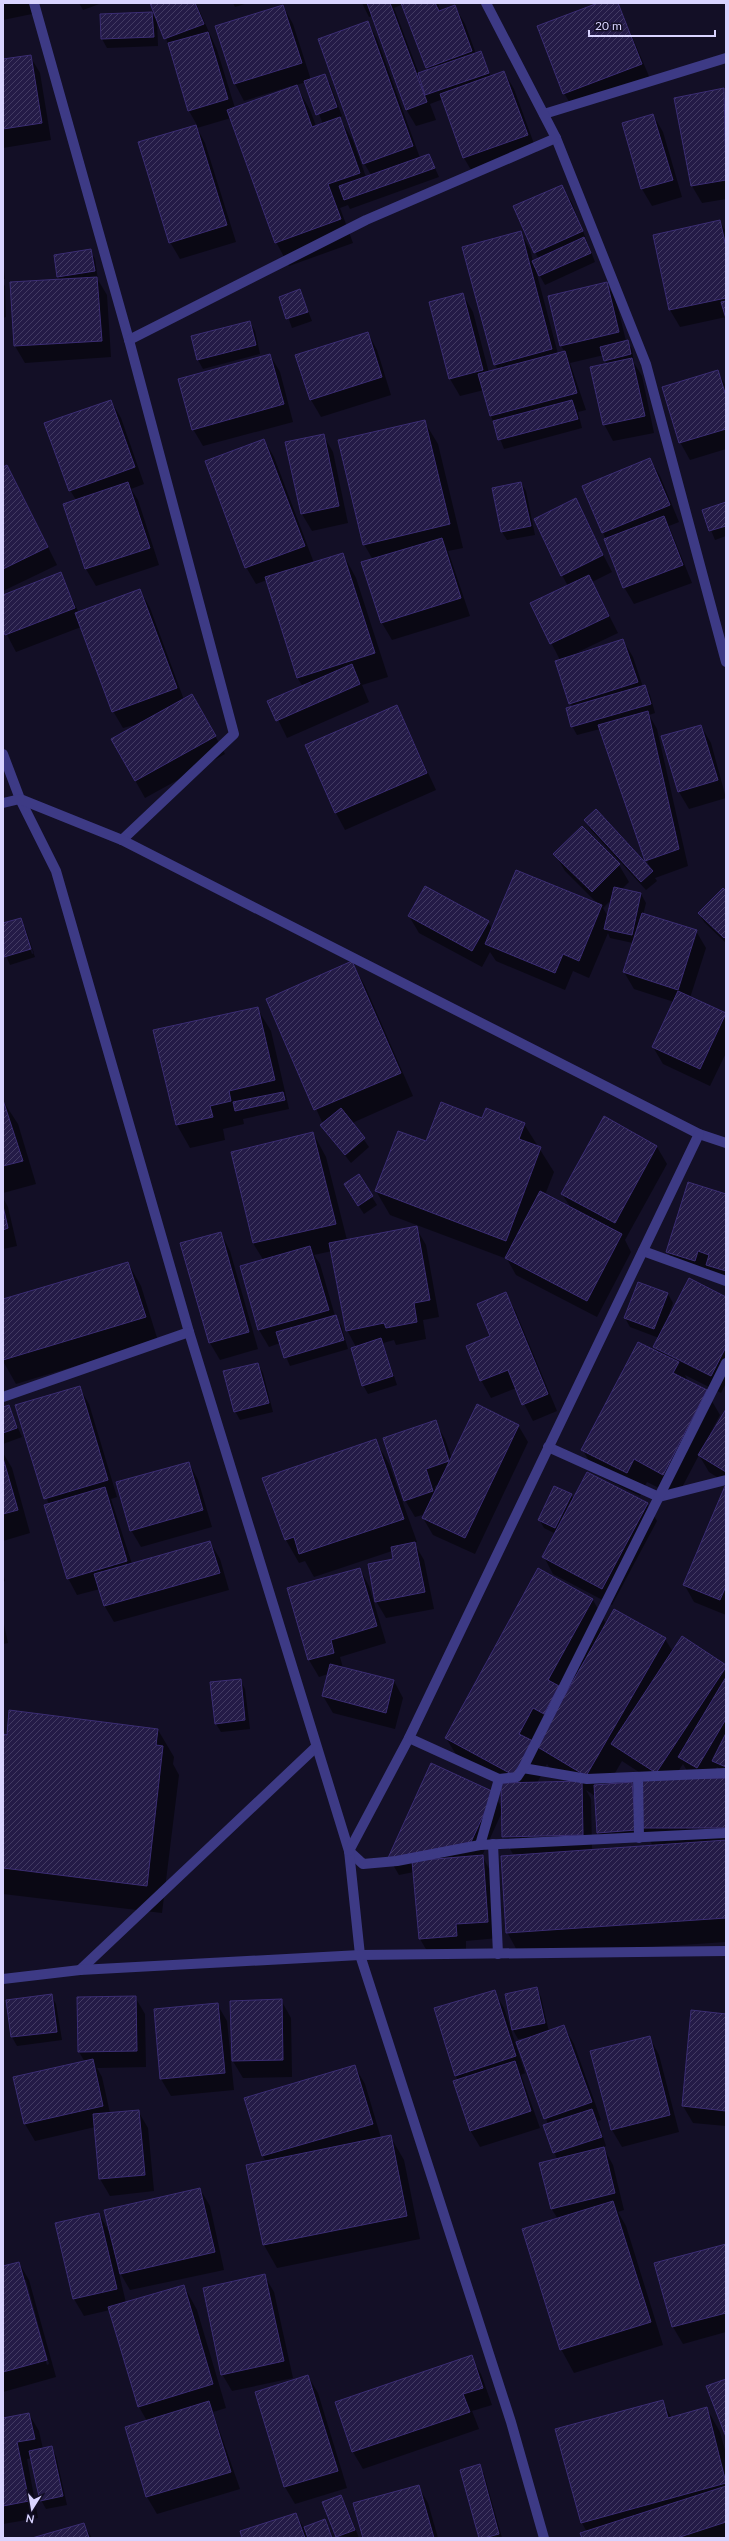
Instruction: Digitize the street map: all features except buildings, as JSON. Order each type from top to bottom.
[{"type":"street","points":[[34,3],[129,340],[234,734],[122,840]]},
{"type":"street","points":[[486,3],[556,138],[646,364],[726,662]]},
{"type":"street","points":[[544,114],[726,58]]},
{"type":"street","points":[[129,340],[366,220],[556,138]]},
{"type":"street","points":[[3,754],[20,798],[56,871],[189,1332],[349,1851],[360,1955],[511,2422],[544,2538]]},
{"type":"street","points":[[3,802],[20,798],[122,840],[699,1134],[726,1143]]},
{"type":"street","points":[[349,1851],[409,1738],[699,1134]]},
{"type":"street","points":[[643,1251],[726,1281]]},
{"type":"street","points":[[3,1397],[189,1332]]},
{"type":"street","points":[[409,1738],[499,1779],[517,1777],[523,1768],[726,1363]]},
{"type":"street","points":[[548,1447],[659,1497],[726,1480]]},
{"type":"street","points":[[80,1970],[316,1747]]},
{"type":"street","points":[[523,1768],[587,1779],[726,1773]]},
{"type":"street","points":[[638,1777],[639,1838]]},
{"type":"street","points":[[480,1845],[499,1779]]},
{"type":"street","points":[[349,1851],[364,1864],[397,1861],[480,1845],[726,1833]]},
{"type":"street","points":[[493,1844],[498,1954]]},
{"type":"street","points":[[3,1979],[80,1970],[360,1955],[726,1951]]}]
